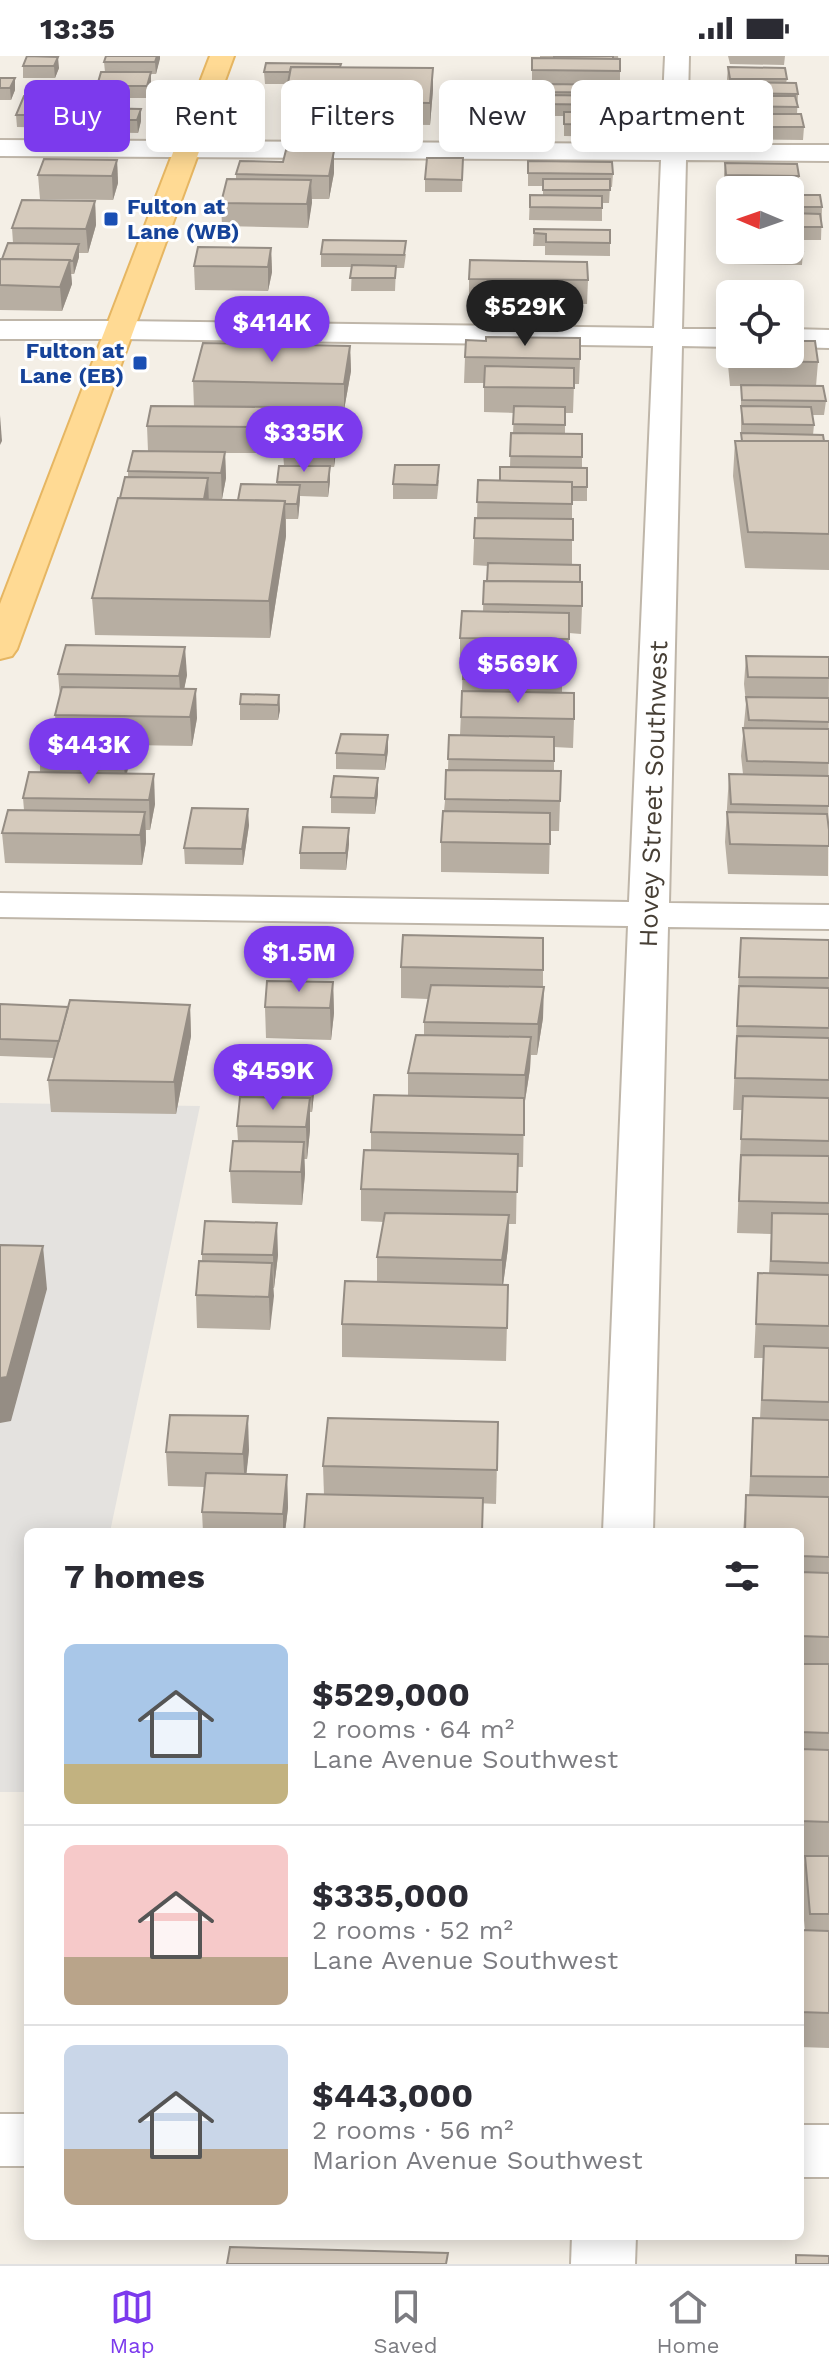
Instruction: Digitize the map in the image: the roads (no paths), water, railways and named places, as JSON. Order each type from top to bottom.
[{"type":"main road","points":[[213,80],[222,56]]},
{"type":"main road","points":[[0,649],[187,152]]},
{"type":"street","name":"Hovey Street Southwest","points":[[628,1528],[677,56]]},
{"type":"street","points":[[0,148],[146,150]]},
{"type":"street","points":[[265,150],[829,153]]},
{"type":"street","points":[[0,330],[716,338]]},
{"type":"street","points":[[804,338],[829,339]]},
{"type":"street","points":[[0,905],[829,917]]},
{"type":"street","points":[[0,2140],[24,2140]]},
{"type":"street","points":[[804,2151],[829,2151]]},
{"type":"street","points":[[603,2264],[604,2240]]},
{"type":"place","name":"Fulton at Lane (WB)","points":[[111,219]]},
{"type":"place","name":"Fulton at Lane (EB)","points":[[140,363]]}]
